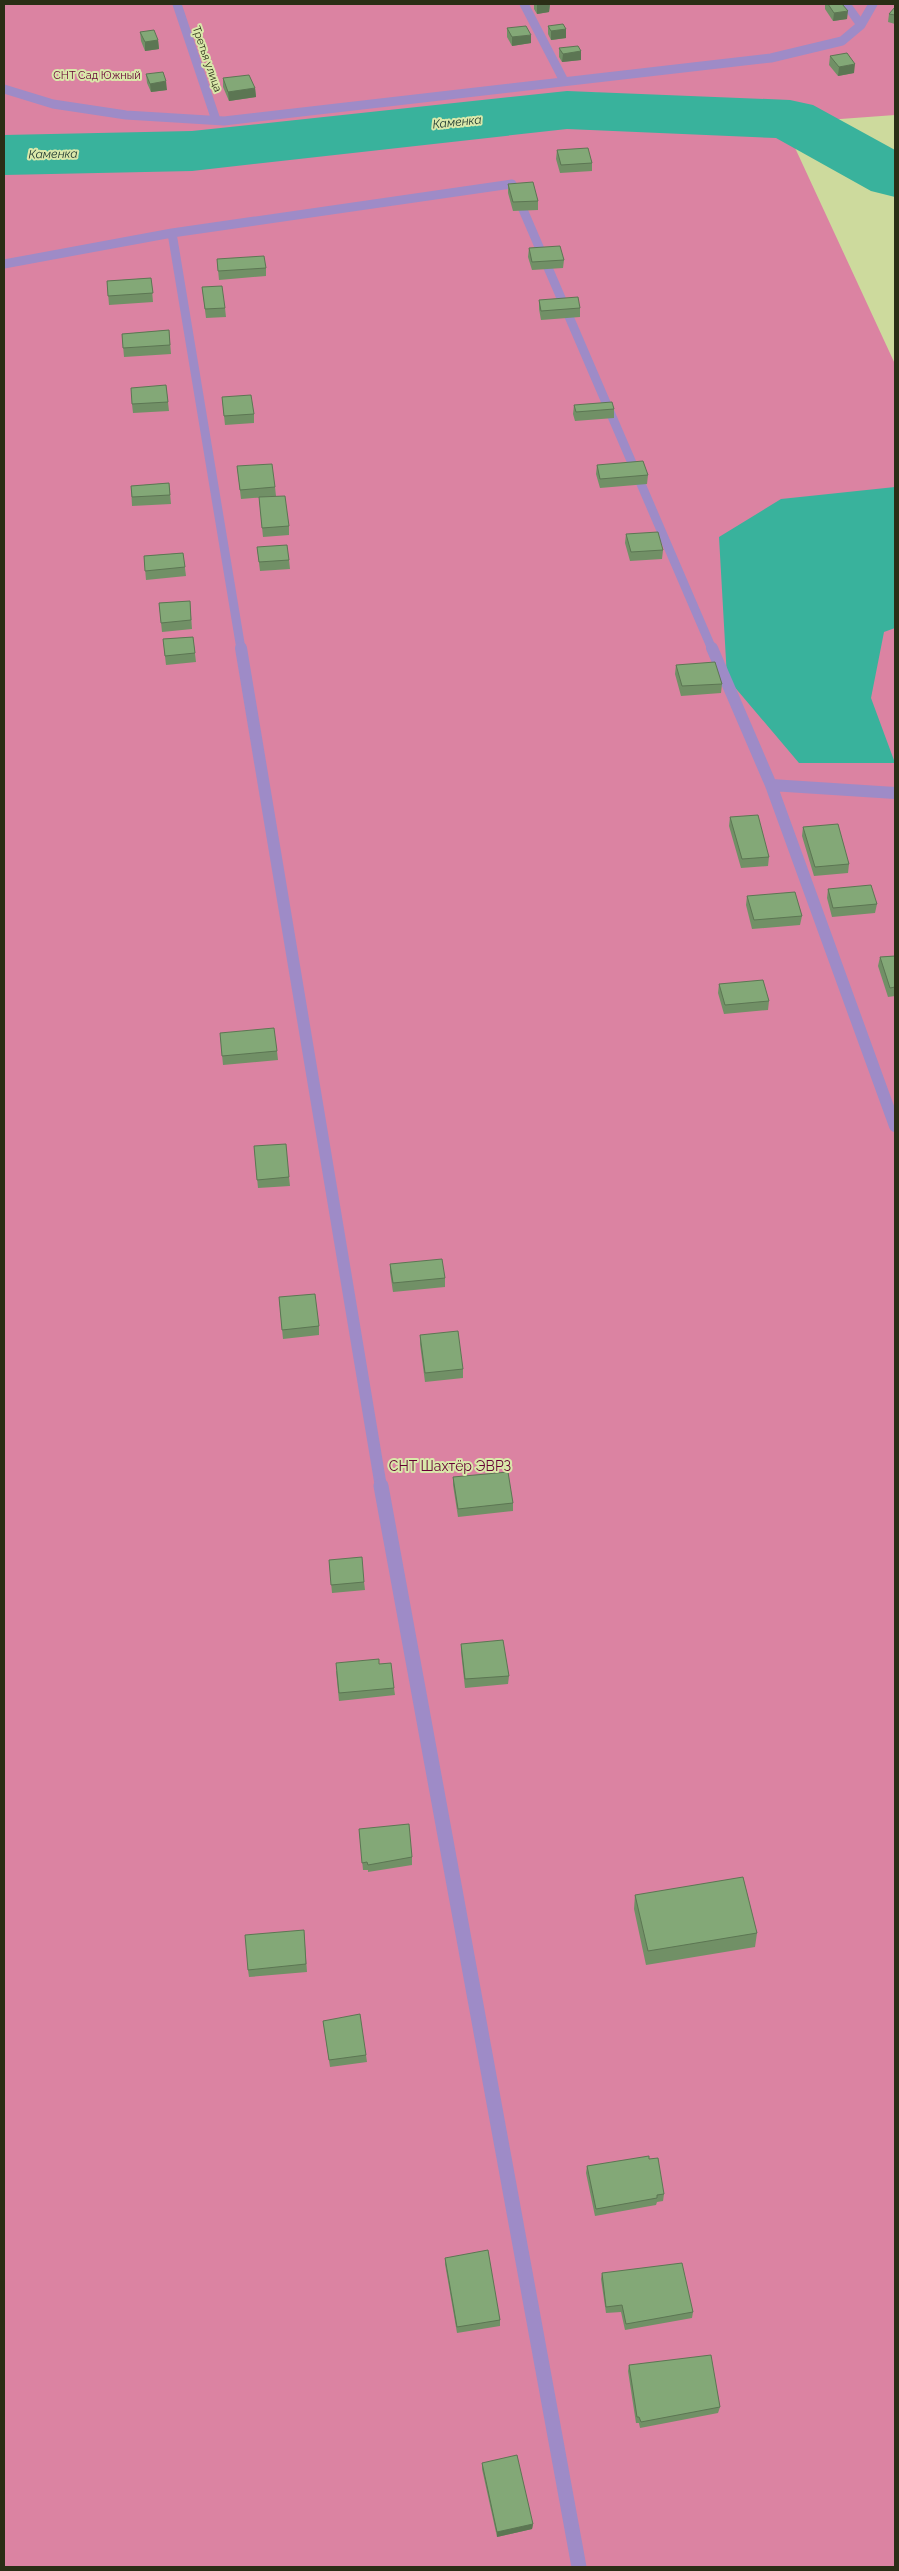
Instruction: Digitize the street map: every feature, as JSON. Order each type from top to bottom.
[{"type":"street","name":"Третья улица","points":[[177,4],[216,120]]},
{"type":"street","points":[[524,4],[564,81]]},
{"type":"street","points":[[846,4],[860,26]]},
{"type":"street","points":[[4,89],[53,104],[126,115],[224,122],[771,58],[842,41],[860,26],[873,4]]},
{"type":"street","points":[[4,264],[172,233],[512,184],[771,785],[895,1126]]},
{"type":"street","points":[[172,233],[375,1454],[579,2567]]},
{"type":"street","points":[[771,785],[895,793]]},
{"type":"green space","name":"СНТ Сад Южный","points":[[4,4],[895,4],[895,115],[813,121],[591,92],[89,147],[4,146]]},
{"type":"green space","name":"СНТ Шахтёр ЭВРЗ","points":[[590,98],[784,124],[895,364],[895,2567],[4,2567],[4,159]]},
{"type":"water","points":[[895,487],[895,628],[884,632],[871,698],[895,763],[799,763],[727,678],[719,537],[781,499]]},
{"type":"building","points":[[828,4],[842,4],[848,11],[834,13]]},
{"type":"building","points":[[895,7],[895,15],[889,14]]},
{"type":"building","points":[[563,24],[566,29],[551,31],[548,26]]},
{"type":"building","points":[[526,26],[531,35],[512,37],[507,28]]},
{"type":"building","points":[[154,30],[158,40],[145,42],[140,32]]},
{"type":"building","points":[[578,46],[581,51],[563,54],[559,48]]},
{"type":"building","points":[[847,53],[855,64],[839,67],[830,56]]},
{"type":"building","points":[[163,72],[166,81],[150,84],[146,74]]},
{"type":"building","points":[[249,75],[255,88],[228,92],[223,78]]},
{"type":"building","points":[[588,148],[592,163],[561,165],[557,150]]},
{"type":"building","points":[[533,182],[538,201],[513,202],[508,184]]},
{"type":"building","points":[[560,246],[564,260],[532,262],[529,248]]},
{"type":"building","points":[[264,256],[266,268],[218,271],[217,259]]},
{"type":"building","points":[[151,278],[153,293],[108,296],[107,281]]},
{"type":"building","points":[[222,286],[225,308],[205,309],[202,287]]},
{"type":"building","points":[[578,297],[580,308],[541,311],[539,300]]},
{"type":"building","points":[[169,330],[170,345],[123,348],[122,334]]},
{"type":"building","points":[[166,385],[168,402],[132,404],[131,388]]},
{"type":"building","points":[[251,395],[254,414],[224,416],[222,397]]},
{"type":"building","points":[[612,402],[614,409],[576,412],[574,405]]},
{"type":"building","points":[[643,461],[648,475],[600,479],[597,465]]},
{"type":"building","points":[[272,464],[275,487],[240,490],[237,466]]},
{"type":"building","points":[[169,483],[170,495],[132,497],[131,486]]},
{"type":"building","points":[[285,496],[289,526],[262,528],[259,497]]},
{"type":"building","points":[[658,532],[663,550],[631,552],[626,534]]},
{"type":"building","points":[[287,545],[289,560],[259,562],[257,547]]},
{"type":"building","points":[[183,553],[185,567],[145,571],[144,556]]},
{"type":"building","points":[[190,601],[191,620],[161,623],[159,603]]},
{"type":"building","points":[[193,637],[195,653],[165,656],[163,639]]},
{"type":"building","points":[[715,662],[722,684],[682,686],[676,665]]},
{"type":"building","points":[[758,815],[769,857],[742,859],[730,817]]},
{"type":"building","points":[[838,824],[849,864],[815,867],[803,827]]},
{"type":"building","points":[[871,885],[877,904],[833,908],[828,889]]},
{"type":"building","points":[[795,892],[802,916],[754,920],[747,896]]},
{"type":"building","points":[[895,956],[895,987],[890,988],[880,957]]},
{"type":"building","points":[[763,980],[769,1001],[725,1005],[719,984]]},
{"type":"building","points":[[274,1028],[277,1051],[222,1056],[220,1033]]},
{"type":"building","points":[[286,1144],[289,1177],[257,1180],[254,1146]]},
{"type":"building","points":[[442,1259],[445,1278],[393,1283],[390,1264]]},
{"type":"building","points":[[315,1294],[319,1326],[282,1330],[279,1297]]},
{"type":"building","points":[[458,1331],[463,1369],[425,1373],[420,1335]]},
{"type":"building","points":[[508,1472],[513,1503],[458,1509],[453,1477]]},
{"type":"building","points":[[362,1557],[364,1582],[331,1585],[329,1560]]},
{"type":"building","points":[[503,1640],[509,1676],[465,1679],[461,1644]]},
{"type":"building","points":[[379,1659],[379,1664],[391,1663],[394,1688],[339,1693],[336,1663]]},
{"type":"building","points":[[409,1824],[412,1857],[368,1865],[367,1862],[362,1863],[359,1829]]},
{"type":"building","points":[[743,1877],[757,1933],[648,1951],[635,1895]]},
{"type":"building","points":[[304,1930],[306,1964],[248,1970],[245,1935]]},
{"type":"building","points":[[360,2014],[366,2055],[329,2060],[323,2021]]},
{"type":"building","points":[[649,2156],[649,2159],[658,2158],[664,2194],[657,2195],[657,2198],[596,2209],[587,2166]]},
{"type":"building","points":[[488,2250],[500,2320],[457,2327],[445,2258]]},
{"type":"building","points":[[682,2263],[693,2312],[626,2324],[622,2305],[606,2307],[602,2273]]},
{"type":"building","points":[[711,2355],[720,2407],[641,2422],[639,2417],[637,2417],[629,2365]]},
{"type":"building","points":[[517,2455],[533,2524],[497,2532],[482,2463]]},
{"type":"waterway","name":"Каменка","points":[[4,155],[192,151],[567,110],[790,119],[895,177]]}]
